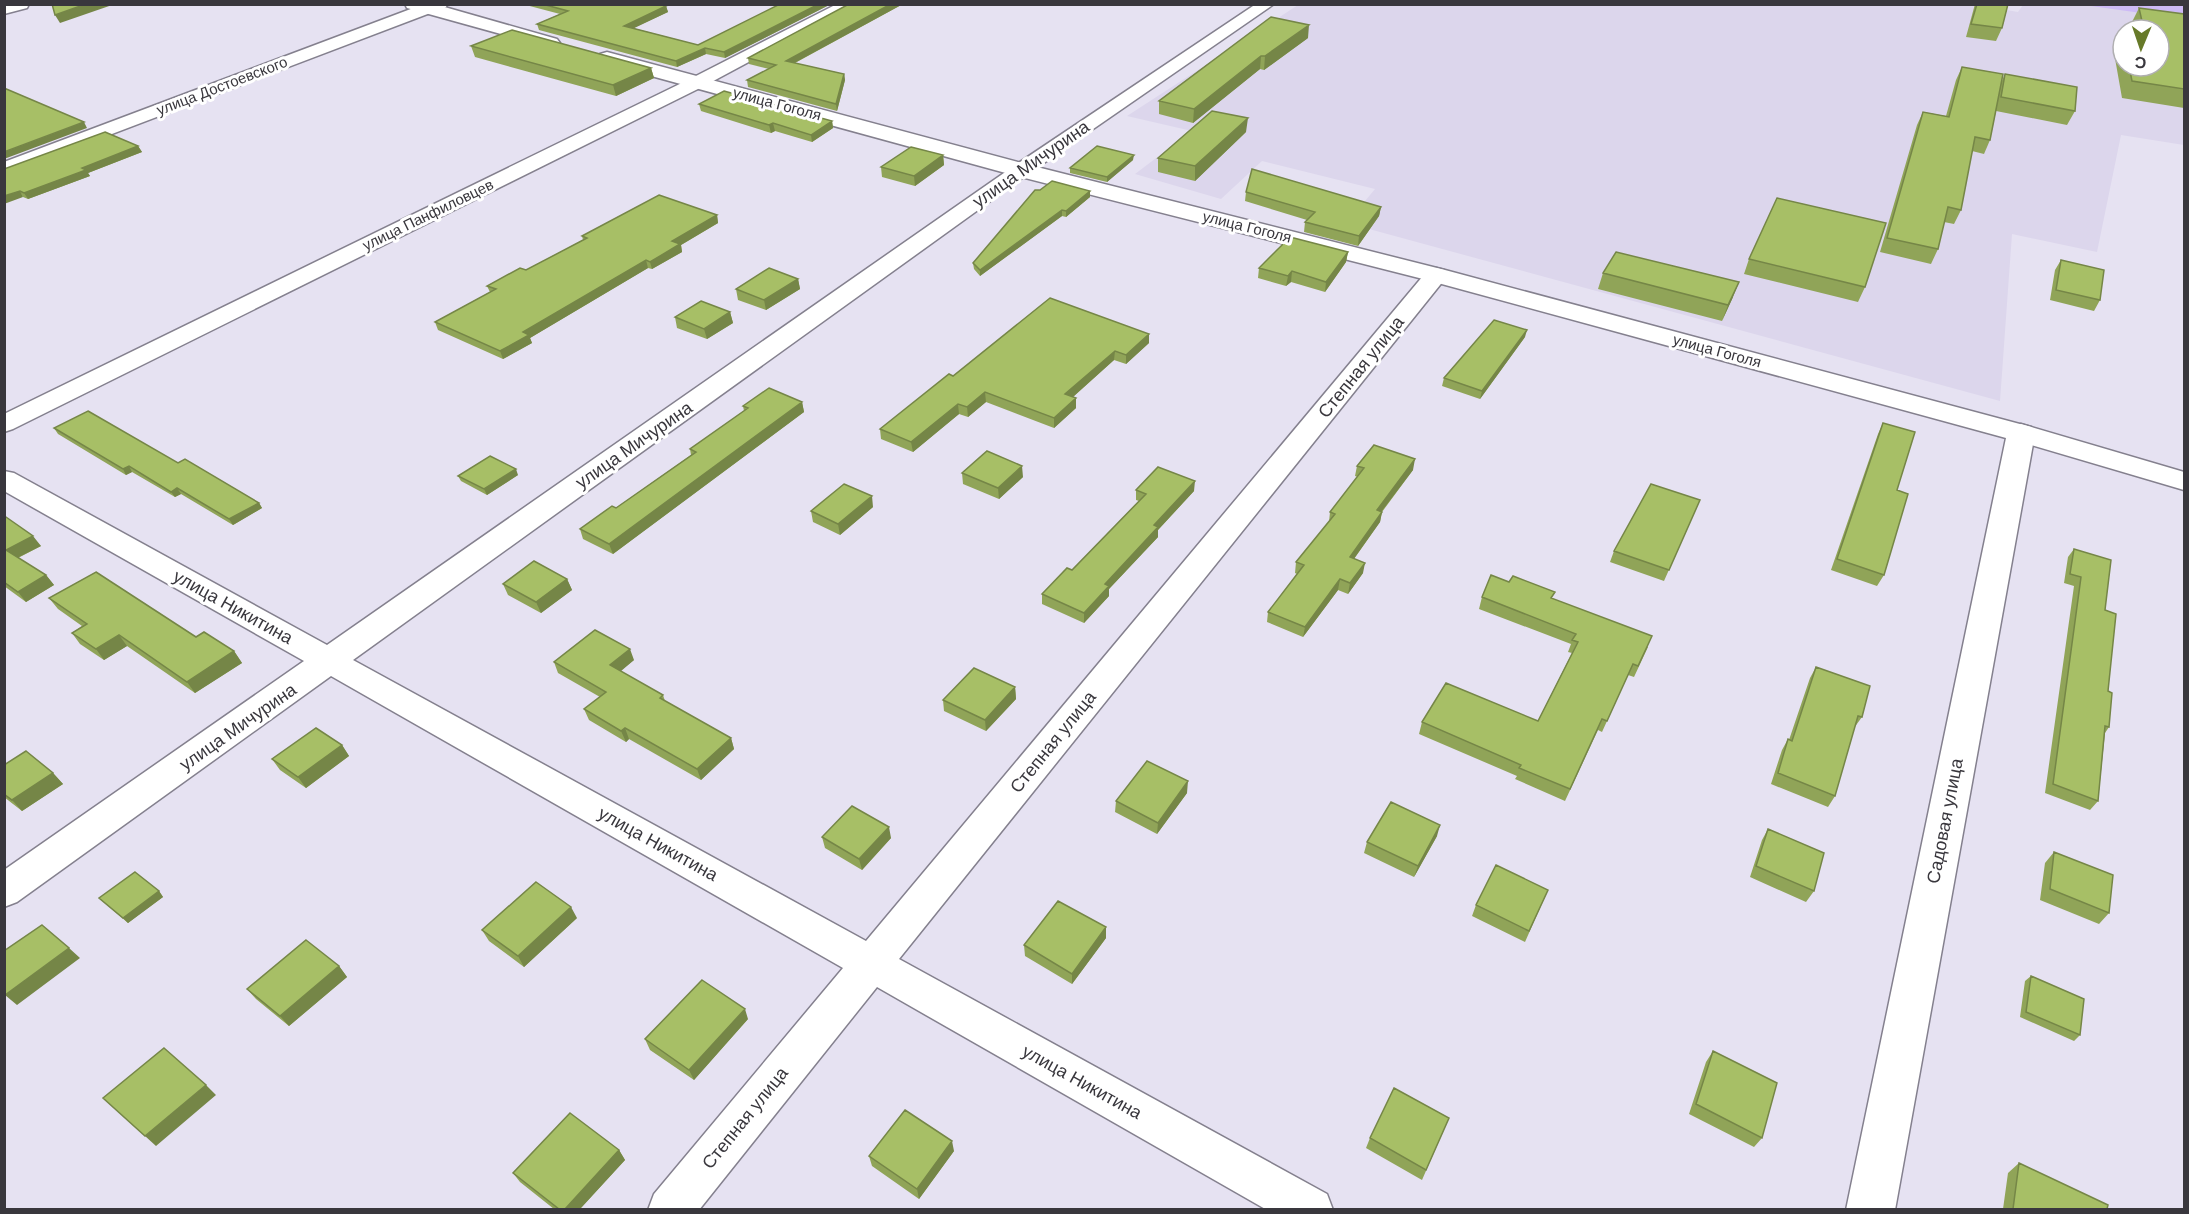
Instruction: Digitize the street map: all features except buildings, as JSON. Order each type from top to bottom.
[{"type":"main road","points":[[4,9],[21,4]]},
{"type":"main road","name":"улица Гоголя","points":[[427,6],[583,51],[1021,170],[1436,275],[2021,433],[2184,481]]},
{"type":"main road","name":"Садовая улица","points":[[1869,1209],[2021,433]]},
{"type":"street","name":"улица Панфиловцев","points":[[4,424],[698,82],[850,4]]},
{"type":"street","name":"улица Мичурина","points":[[4,891],[1021,170],[1267,4]]},
{"type":"street","name":"улица Достоевского","points":[[4,169],[427,6]]},
{"type":"street","name":"Степная улица","points":[[670,1209],[1436,275]]},
{"type":"street","name":"улица Никитина","points":[[4,479],[1311,1209]]},
{"type":"shaded area","points":[[1972,4],[2018,12],[2023,5],[2084,4],[2184,19],[2184,145],[2121,135],[2097,252],[2012,234],[2000,401],[1347,223],[1375,189],[1262,161],[1221,199],[1135,174],[1192,131],[1127,116],[1298,5]]},
{"type":"shaded area","points":[[2084,5],[2184,5],[2184,19]]}]
